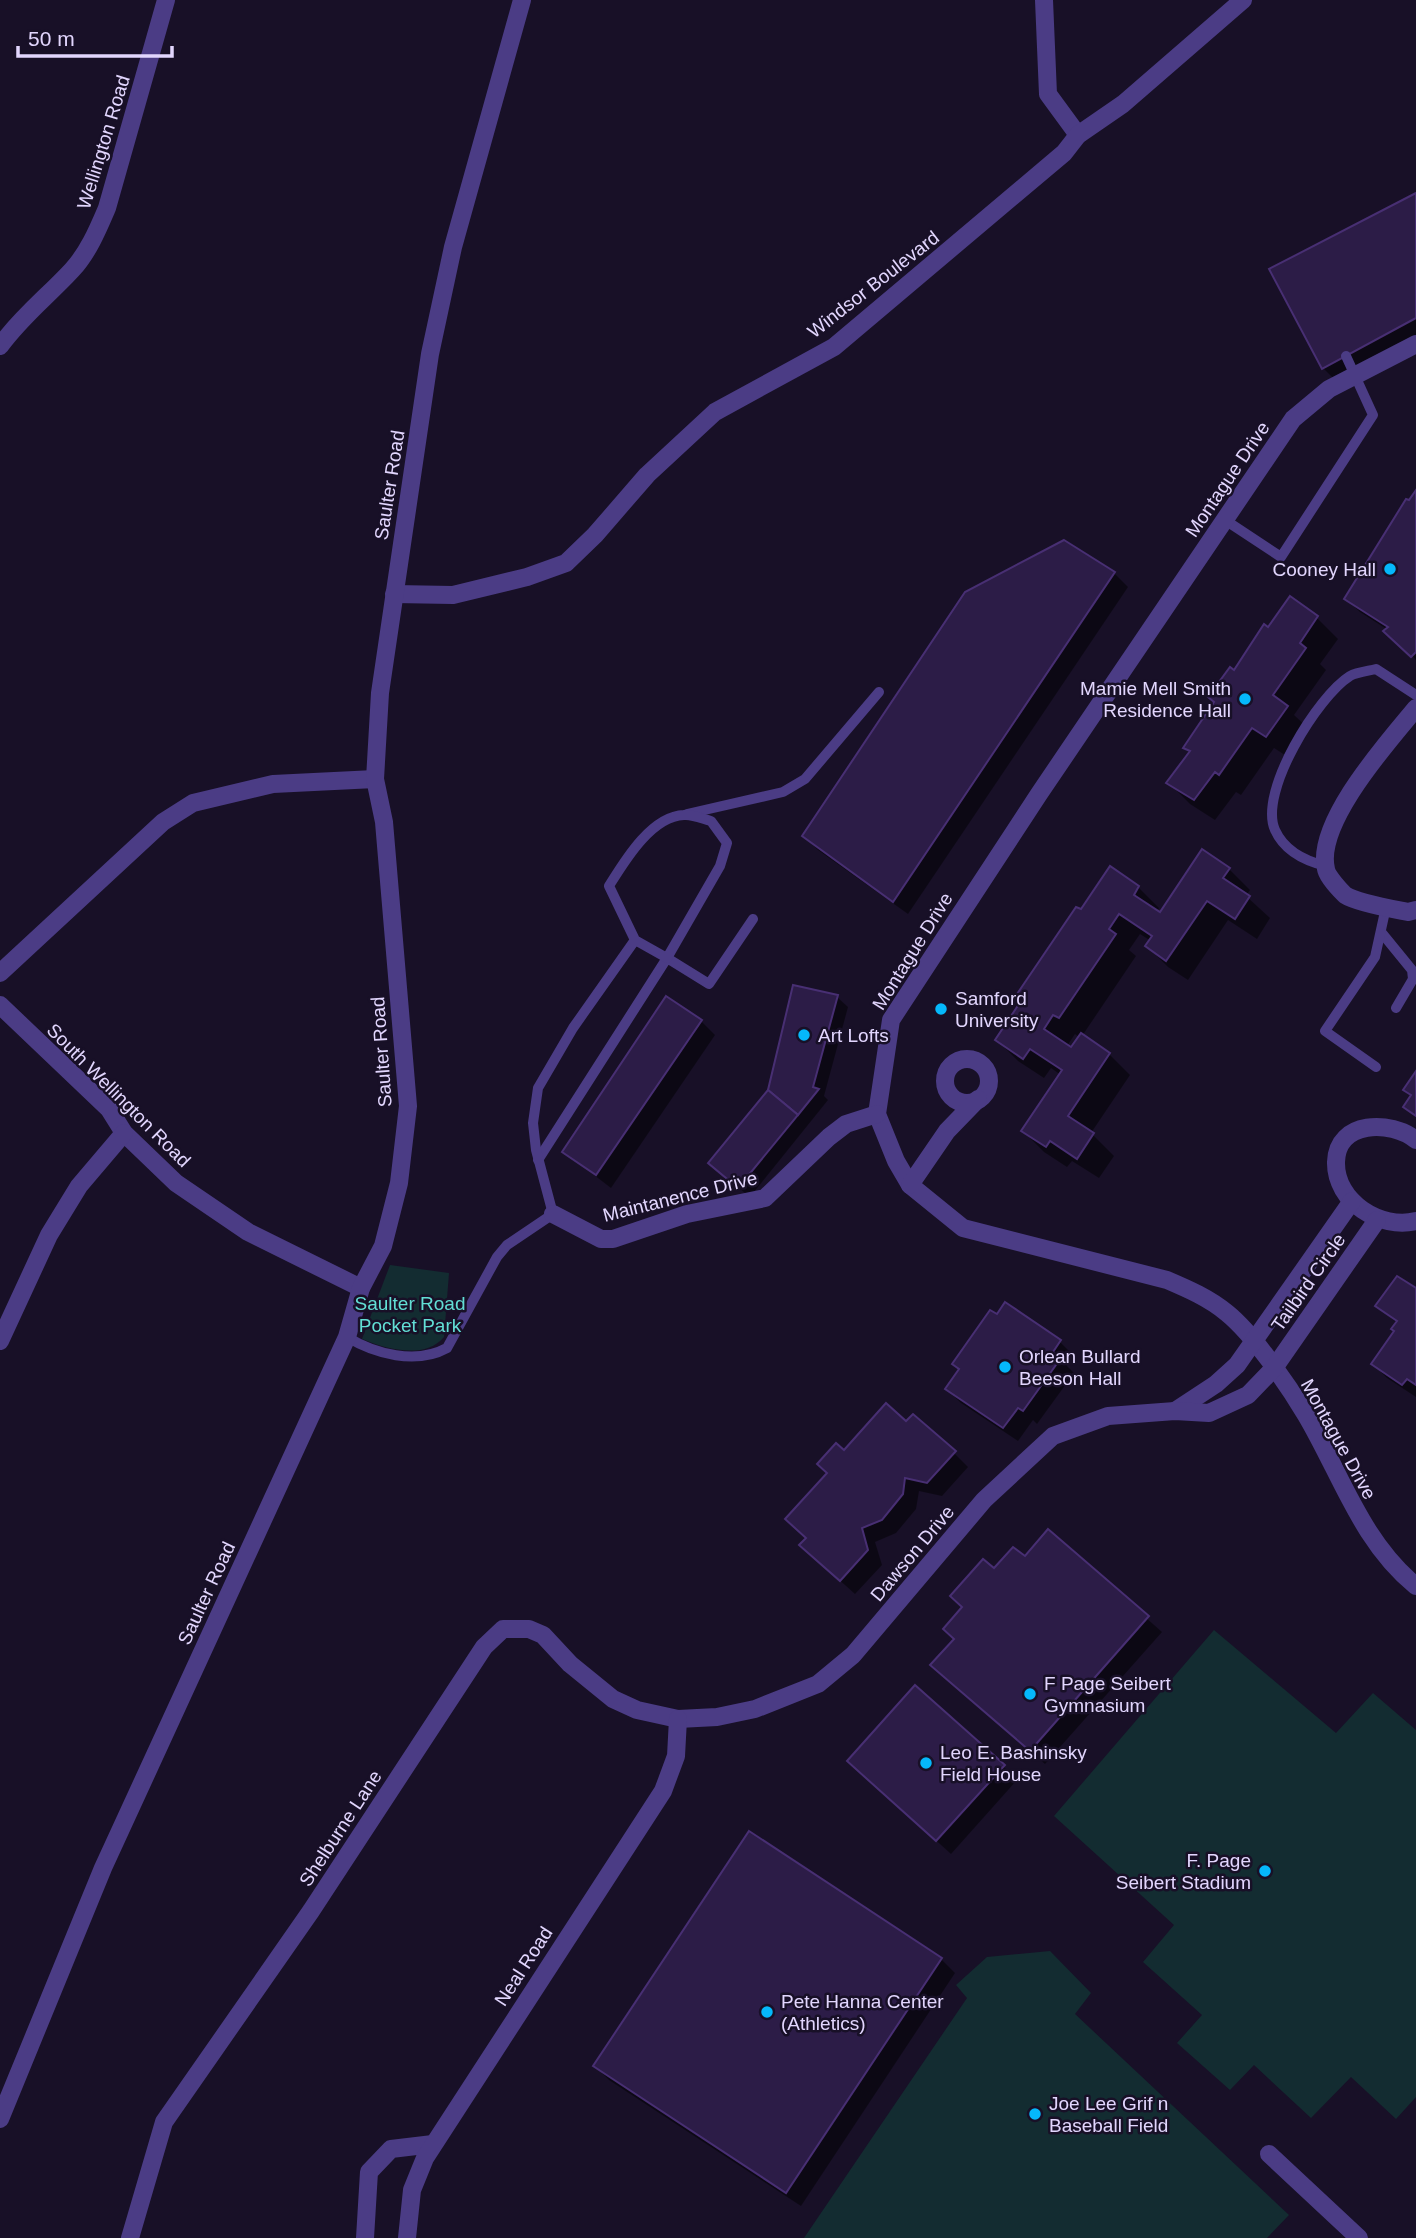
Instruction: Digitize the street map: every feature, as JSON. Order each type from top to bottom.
[{"type":"street","name":"Wellington Road","points":[[0,346],[20,318],[73,269],[94,237],[107,208],[166,0]]},
{"type":"street","name":"Saulter Road","points":[[0,2118],[103,1868],[347,1337],[361,1288],[383,1246],[399,1183],[408,1106],[384,822],[375,779],[380,693],[430,354],[453,247],[522,0]]},
{"type":"street","points":[[1044,0],[1048,94],[1078,135]]},
{"type":"street","name":"Windsor Boulevard","points":[[394,594],[453,595],[527,577],[565,563],[595,535],[647,475],[715,412],[834,346],[1064,153],[1078,135],[1123,104],[1243,0]]},
{"type":"street","name":"Montague Drive","points":[[1416,344],[1328,390],[1293,419],[891,1020],[877,1114],[896,1161],[911,1185],[963,1228],[1167,1280],[1197,1292],[1229,1314],[1274,1368],[1307,1416],[1359,1520],[1401,1573],[1416,1586]]},
{"type":"street","points":[[1416,708],[1359,777],[1326,843],[1326,871],[1346,896],[1386,908],[1408,912],[1416,910]]},
{"type":"street","points":[[0,972],[163,822],[193,803],[273,783],[375,779]]},
{"type":"street","name":"South Wellington Road","points":[[0,1005],[109,1109],[124,1133],[176,1183],[248,1232],[361,1288]]},
{"type":"street","points":[[911,1185],[947,1131],[986,1091],[989,1078],[977,1061],[962,1059],[950,1067],[945,1081],[947,1131]]},
{"type":"street","points":[[947,1088],[956,1100],[963,1102],[978,1099]]},
{"type":"street","name":"Maintanence Drive","points":[[553,1214],[601,1239],[613,1239],[687,1214],[765,1198],[837,1130],[846,1124],[877,1114]]},
{"type":"street","points":[[1416,1140],[1405,1132],[1377,1126],[1353,1132],[1345,1140],[1336,1160],[1336,1170],[1352,1201],[1377,1220],[1395,1224],[1416,1221]]},
{"type":"street","points":[[0,1341],[49,1236],[79,1186],[124,1133]]},
{"type":"street","name":"Tailbird Circle","points":[[1254,1344],[1352,1201]]},
{"type":"street","name":"Tailbird Circle","points":[[1274,1368],[1377,1220]]},
{"type":"street","name":"Dawson Drive","points":[[1175,1411],[1216,1384],[1254,1344]]},
{"type":"street","name":"Dawson Drive","points":[[678,1718],[717,1717],[755,1709],[818,1684],[853,1655],[984,1500],[1046,1442],[1071,1428],[1108,1416],[1175,1411],[1209,1413],[1248,1395],[1274,1368]]},
{"type":"street","name":"Shelburne Lane","points":[[130,2238],[164,2122],[311,1911],[494,1637],[503,1629],[517,1627],[543,1635],[570,1664],[606,1694],[637,1710],[678,1718]]},
{"type":"street","name":"Neal Road","points":[[407,2238],[412,2190],[433,2144],[663,1791],[676,1756],[678,1718]]},
{"type":"street","points":[[365,2238],[369,2172],[391,2149],[433,2144]]},
{"type":"street","points":[[1269,2154],[1359,2238]]},
{"type":"lane","points":[[1224,520],[1281,557],[1373,415],[1346,356]]},
{"type":"lane","points":[[1326,866],[1292,852],[1274,829],[1272,802],[1297,740],[1330,691],[1352,674],[1376,669],[1416,695]]},
{"type":"lane","points":[[752,919],[709,984],[635,940],[609,886],[632,849],[662,822],[783,792],[805,779],[879,692]]},
{"type":"lane","points":[[538,1160],[667,958],[720,866],[727,843],[711,821],[683,815]]},
{"type":"lane","points":[[1376,1067],[1325,1031],[1375,957],[1386,908]]},
{"type":"lane","points":[[1381,932],[1412,970],[1413,979],[1396,1008]]},
{"type":"lane","points":[[347,1337],[363,1347],[410,1357],[435,1355],[447,1348],[496,1257],[507,1245],[553,1214],[538,1160],[533,1123],[538,1088],[573,1028],[635,940]]},
{"type":"green space","name":"Saulter Road Pocket Park","points":[[390,1265],[449,1273],[444,1337],[436,1344],[427,1348],[405,1350],[362,1339]]},
{"type":"green space","name":"F. Page Seibert Stadium","points":[[1214,1630],[1336,1733],[1373,1693],[1416,1730],[1416,2097],[1396,2119],[1351,2077],[1311,2118],[1254,2065],[1230,2090],[1177,2043],[1202,2015],[1143,1962],[1174,1925],[1054,1816]]},
{"type":"green space","name":"Joe Lee Grif n Baseball Field","points":[[1050,1951],[1091,1993],[1075,2014],[1289,2215],[1267,2238],[804,2238],[967,1998],[956,1985],[987,1957]]},
{"type":"building","points":[[1416,193],[1416,318],[1322,369],[1269,269]]},
{"type":"building","name":"Cooney Hall","points":[[1416,490],[1416,652],[1411,657],[1383,631],[1388,627],[1344,599],[1406,499],[1409,500]]},
{"type":"building","points":[[1064,540],[1115,572],[893,902],[802,836],[965,592]]},
{"type":"building","name":"Mamie Mell Smith Residence Hall","points":[[1290,596],[1318,616],[1300,643],[1306,648],[1273,695],[1288,706],[1266,737],[1252,728],[1219,775],[1215,772],[1194,800],[1166,783],[1190,751],[1183,748],[1214,702],[1208,697],[1230,667],[1234,670],[1264,624],[1268,627]]},
{"type":"building","points":[[1202,849],[1230,868],[1223,878],[1250,896],[1235,919],[1207,901],[1166,961],[1145,946],[1152,936],[1119,914],[1109,929],[1116,934],[1059,1018],[1053,1015],[1044,1029],[1071,1047],[1081,1033],[1110,1053],[1068,1116],[1094,1133],[1077,1159],[1050,1141],[1046,1147],[1021,1131],[1062,1070],[1030,1049],[1023,1059],[995,1040],[1023,998],[1017,994],[1076,907],[1081,909],[1110,866],[1139,886],[1134,895],[1160,912]]},
{"type":"building","name":"Art Lofts","points":[[793,985],[838,995],[813,1087],[819,1089],[798,1115],[768,1090]]},
{"type":"building","points":[[666,996],[702,1020],[596,1175],[562,1152]]},
{"type":"building","points":[[1416,1071],[1416,1116],[1403,1107],[1411,1095],[1403,1090]]},
{"type":"building","points":[[768,1090],[798,1115],[738,1188],[708,1163]]},
{"type":"building","points":[[1397,1276],[1416,1288],[1416,1385],[1407,1379],[1402,1385],[1371,1364],[1394,1331],[1391,1329],[1397,1321],[1375,1306]]},
{"type":"building","name":"Orlean Bullard Beeson Hall","points":[[1005,1302],[1061,1340],[1053,1352],[1061,1358],[1023,1411],[1018,1408],[1003,1428],[945,1389],[959,1369],[952,1364],[990,1310],[997,1314]]},
{"type":"building","points":[[886,1403],[906,1421],[913,1414],[956,1451],[927,1483],[905,1478],[903,1494],[882,1520],[862,1528],[868,1550],[840,1581],[799,1545],[806,1538],[785,1519],[827,1473],[817,1464],[836,1443],[844,1450]]},
{"type":"building","points":[[1048,1529],[1149,1616],[1030,1751],[930,1665],[954,1639],[943,1629],[962,1607],[950,1596],[983,1559],[994,1568],[1013,1547],[1025,1556]]},
{"type":"building","name":"Leo E. Bashinsky Field House","points":[[915,1685],[1005,1765],[936,1841],[847,1761]]},
{"type":"building","name":"Pete Hanna Center (Athletics)","points":[[749,1831],[942,1958],[786,2193],[593,2066]]},
{"type":"place","name":"Cooney Hall","points":[[1390,569]]},
{"type":"place","name":"Mamie Mell Smith Residence Hall","points":[[1245,699]]},
{"type":"place","name":"Samford University","points":[[941,1009]]},
{"type":"place","name":"Art Lofts","points":[[804,1035]]},
{"type":"place","name":"Orlean Bullard Beeson Hall","points":[[1005,1367]]},
{"type":"place","name":"F Page Seibert Gymnasium","points":[[1030,1694]]},
{"type":"place","name":"Leo E. Bashinsky Field House","points":[[926,1763]]},
{"type":"place","name":"F. Page Seibert Stadium","points":[[1265,1871]]},
{"type":"place","name":"Pete Hanna Center (Athletics)","points":[[767,2012]]},
{"type":"place","name":"Joe Lee Grif n Baseball Field","points":[[1035,2114]]}]
